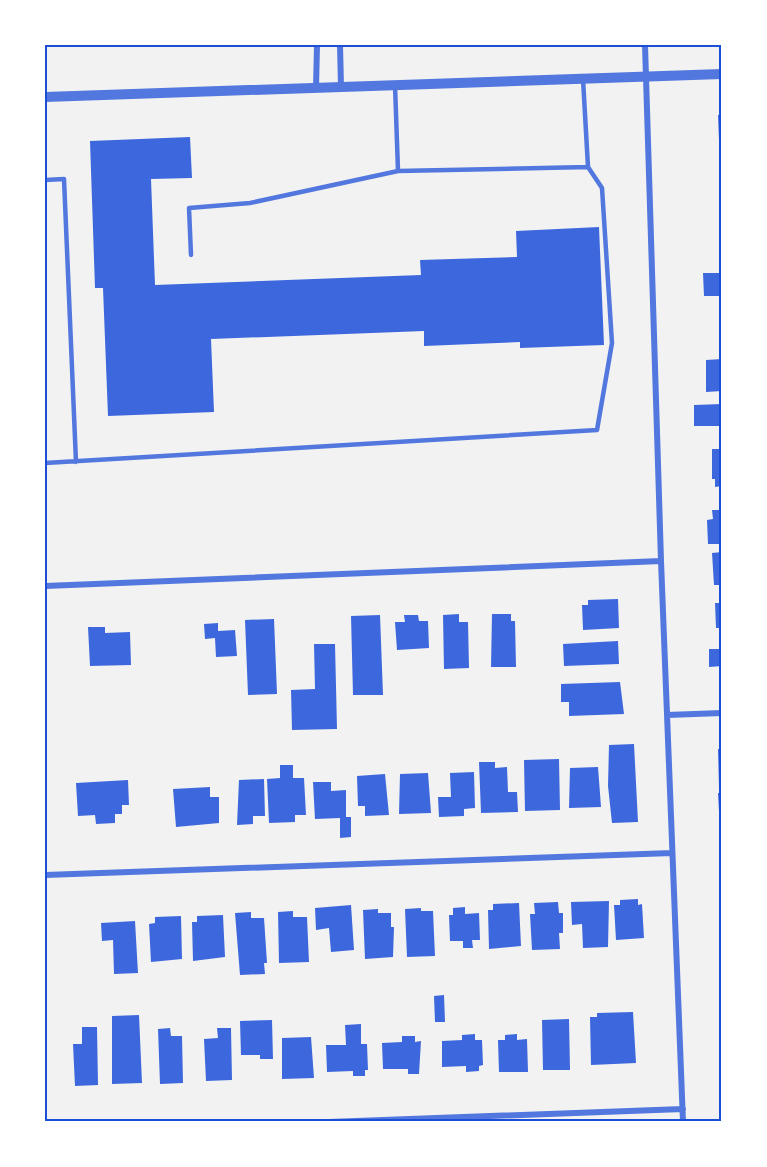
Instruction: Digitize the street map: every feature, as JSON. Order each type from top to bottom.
[{"type":"street","points":[[316,88],[317,45]]},
{"type":"street","points":[[340,45],[341,87]]},
{"type":"street","points":[[645,45],[661,561],[683,1122]]},
{"type":"street","points":[[45,97],[722,75]]},
{"type":"street","points":[[45,586],[661,561]]},
{"type":"street","points":[[667,715],[722,713]]},
{"type":"street","points":[[45,875],[672,853]]},
{"type":"street","points":[[329,1122],[683,1109]]},
{"type":"lane","points":[[45,463],[597,430],[612,343],[602,188],[588,167],[583,80]]},
{"type":"lane","points":[[395,85],[398,171]]},
{"type":"lane","points":[[191,255],[189,208],[250,203],[398,171],[588,167]]},
{"type":"lane","points":[[45,180],[64,179],[76,462]]},
{"type":"building","points":[[718,115],[722,115],[722,140],[719,140]]},
{"type":"building","points":[[190,137],[192,178],[151,179],[155,285],[421,275],[420,260],[517,257],[516,231],[599,227],[604,345],[520,348],[520,342],[424,346],[424,331],[211,339],[214,412],[108,416],[103,288],[95,288],[90,141]]},
{"type":"building","points":[[703,273],[722,273],[722,296],[704,296]]},
{"type":"building","points":[[722,359],[722,391],[706,392],[706,360]]},
{"type":"building","points":[[722,404],[722,426],[694,426],[694,405]]},
{"type":"building","points":[[712,449],[722,449],[722,486],[715,487],[715,479],[712,479]]},
{"type":"building","points":[[712,510],[722,510],[722,544],[708,544],[707,520],[713,519]]},
{"type":"building","points":[[722,552],[722,585],[714,585],[712,553]]},
{"type":"building","points":[[618,599],[619,628],[583,630],[582,605],[588,605],[588,600]]},
{"type":"building","points":[[715,603],[722,603],[722,628],[716,628]]},
{"type":"building","points":[[459,614],[459,622],[468,622],[469,668],[444,669],[443,615]]},
{"type":"building","points":[[492,614],[511,614],[511,621],[515,621],[516,667],[491,667]]},
{"type":"building","points":[[380,615],[383,695],[353,695],[351,616]]},
{"type":"building","points":[[404,615],[418,615],[419,621],[428,621],[429,648],[397,650],[395,622],[405,622]]},
{"type":"building","points":[[274,619],[277,694],[248,695],[245,620]]},
{"type":"building","points":[[218,623],[218,631],[235,630],[237,656],[216,657],[215,638],[205,639],[204,624]]},
{"type":"building","points":[[88,627],[105,627],[105,633],[130,632],[131,665],[90,666]]},
{"type":"building","points":[[618,641],[619,664],[564,666],[563,644]]},
{"type":"building","points":[[314,644],[335,644],[337,729],[292,730],[291,690],[315,689]]},
{"type":"building","points":[[709,649],[722,649],[722,666],[709,667]]},
{"type":"building","points":[[620,682],[624,714],[569,716],[569,702],[561,702],[561,684]]},
{"type":"building","points":[[634,744],[638,822],[612,823],[608,786],[609,745]]},
{"type":"building","points":[[718,749],[722,749],[722,787],[719,787]]},
{"type":"building","points":[[559,759],[560,810],[525,811],[524,760]]},
{"type":"building","points":[[479,762],[495,762],[495,768],[507,767],[508,792],[517,792],[518,812],[481,813]]},
{"type":"building","points":[[280,765],[293,765],[293,778],[304,778],[306,815],[295,815],[295,822],[269,823],[267,779],[280,778]]},
{"type":"building","points":[[598,767],[601,807],[569,808],[570,768]]},
{"type":"building","points":[[474,772],[475,808],[464,809],[464,816],[439,817],[438,797],[451,797],[450,773]]},
{"type":"building","points":[[428,773],[431,813],[399,814],[400,774]]},
{"type":"building","points":[[385,774],[389,815],[365,816],[365,806],[358,806],[357,776]]},
{"type":"building","points":[[264,779],[265,816],[253,816],[253,824],[237,825],[239,780]]},
{"type":"building","points":[[128,780],[129,805],[122,805],[122,814],[115,814],[115,823],[96,824],[95,815],[78,816],[76,783]]},
{"type":"building","points":[[313,782],[331,782],[331,791],[346,790],[346,817],[351,817],[351,837],[340,838],[340,818],[315,819]]},
{"type":"building","points":[[210,787],[210,797],[219,797],[219,823],[176,827],[173,789]]},
{"type":"building","points":[[718,793],[722,793],[722,830],[720,830]]},
{"type":"building","points":[[638,899],[638,905],[642,904],[644,938],[616,940],[614,905],[620,905],[620,900]]},
{"type":"building","points":[[609,901],[608,947],[583,948],[582,924],[572,925],[571,902]]},
{"type":"building","points":[[558,902],[559,913],[563,913],[563,933],[559,933],[560,949],[532,950],[530,914],[535,914],[534,903]]},
{"type":"building","points":[[519,903],[521,946],[489,949],[488,910],[493,910],[493,904]]},
{"type":"building","points":[[351,905],[354,950],[331,952],[329,928],[316,930],[315,908]]},
{"type":"building","points":[[465,907],[465,914],[479,913],[480,940],[472,940],[473,948],[463,948],[463,941],[450,941],[449,915],[453,915],[453,908]]},
{"type":"building","points":[[421,908],[421,911],[433,911],[435,956],[407,957],[405,909]]},
{"type":"building","points":[[378,909],[378,913],[391,913],[391,927],[394,927],[393,957],[365,959],[363,910]]},
{"type":"building","points":[[293,911],[293,917],[307,917],[309,962],[279,963],[278,912]]},
{"type":"building","points":[[251,912],[251,918],[264,918],[267,963],[264,963],[265,974],[240,975],[235,913]]},
{"type":"building","points":[[223,915],[225,957],[193,961],[192,922],[197,922],[197,916]]},
{"type":"building","points":[[181,916],[182,959],[151,962],[149,924],[155,923],[155,917]]},
{"type":"building","points":[[135,921],[138,973],[114,974],[113,940],[102,941],[101,923]]},
{"type":"building","points":[[444,995],[445,1022],[435,1022],[434,996]]},
{"type":"building","points":[[633,1012],[636,1063],[591,1065],[590,1017],[597,1017],[597,1013]]},
{"type":"building","points":[[139,1015],[142,1083],[112,1084],[112,1016]]},
{"type":"building","points":[[569,1019],[570,1070],[543,1070],[542,1020]]},
{"type":"building","points":[[272,1020],[273,1059],[260,1059],[260,1055],[241,1055],[240,1021]]},
{"type":"building","points":[[361,1024],[361,1044],[367,1044],[368,1070],[365,1070],[365,1076],[353,1076],[353,1071],[327,1072],[326,1045],[346,1045],[345,1025]]},
{"type":"building","points":[[82,1027],[97,1027],[98,1085],[75,1086],[73,1044],[82,1044]]},
{"type":"building","points":[[170,1028],[171,1036],[182,1036],[183,1083],[160,1084],[158,1029]]},
{"type":"building","points":[[217,1028],[231,1028],[232,1080],[206,1081],[204,1039],[218,1038]]},
{"type":"building","points":[[475,1034],[475,1040],[482,1040],[483,1065],[479,1066],[479,1071],[466,1072],[466,1066],[442,1067],[442,1041],[462,1040],[462,1035]]},
{"type":"building","points":[[517,1034],[517,1040],[527,1039],[528,1072],[499,1072],[498,1040],[505,1040],[505,1035]]},
{"type":"building","points":[[402,1036],[415,1036],[415,1042],[421,1041],[419,1074],[408,1074],[408,1069],[383,1069],[382,1043],[402,1042]]},
{"type":"building","points":[[311,1037],[314,1078],[282,1079],[282,1038]]}]
